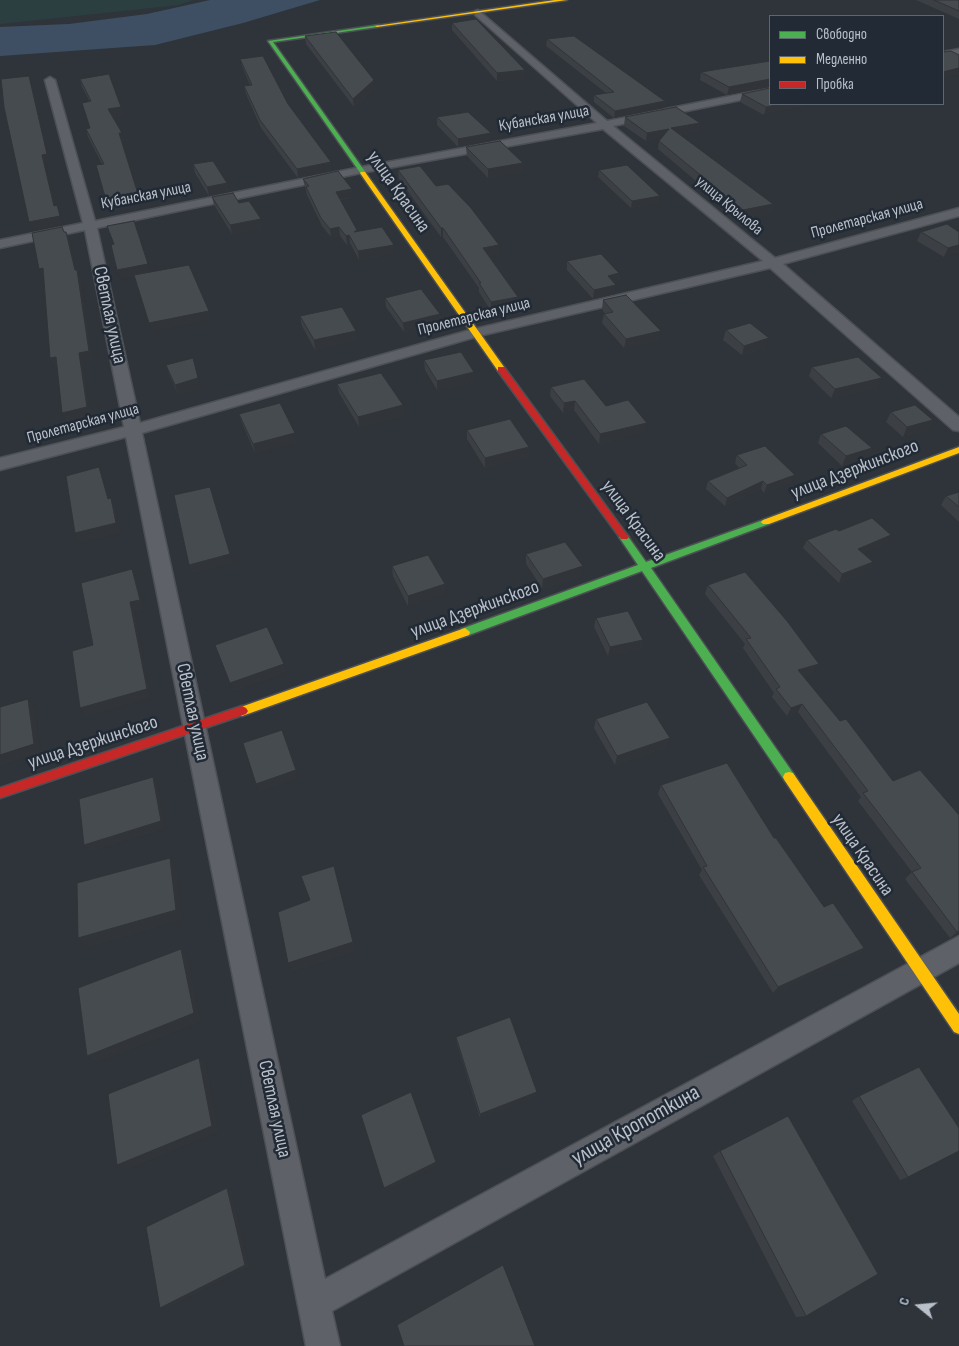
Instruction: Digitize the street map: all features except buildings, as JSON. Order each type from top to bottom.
[{"type":"street","points":[[478,13],[565,0]]},
{"type":"street","name":"улица Красина","points":[[478,13],[270,41],[475,333],[646,568],[959,1027]]},
{"type":"street","name":"улица Крылова","points":[[478,13],[605,125],[773,263],[959,426]]},
{"type":"street","points":[[944,55],[959,52]]},
{"type":"street","name":"Светлая улица","points":[[50,80],[90,224],[323,1346]]},
{"type":"street","name":"Кубанская улица","points":[[0,244],[90,224],[361,170],[605,125],[769,91]]},
{"type":"street","name":"Пролетарская улица","points":[[0,464],[133,430],[475,333],[773,263],[959,212]]},
{"type":"street","name":"улица Дзержинского","points":[[0,793],[195,728],[646,568],[959,450]]},
{"type":"street","name":"улица Кропоткина","points":[[314,1303],[959,949]]},
{"type":"green space","points":[[0,0],[193,0],[179,5],[0,24]]},
{"type":"water","points":[[210,0],[320,0],[243,23],[155,45],[0,56],[0,27],[69,24],[147,14]]},
{"type":"traffic: fast","points":[[363,173],[270,41],[377,26]]},
{"type":"traffic: fast","points":[[465,632],[766,522]]},
{"type":"traffic: fast","points":[[624,537],[789,777]]},
{"type":"traffic: slow","points":[[377,26],[565,0]]},
{"type":"traffic: slow","points":[[363,173],[501,369]]},
{"type":"traffic: slow","points":[[766,522],[959,450]]},
{"type":"traffic: slow","points":[[242,711],[465,632]]},
{"type":"traffic: slow","points":[[789,777],[959,1027]]},
{"type":"traffic: jam","points":[[501,369],[624,537]]},
{"type":"traffic: jam","points":[[0,793],[242,711]]}]
